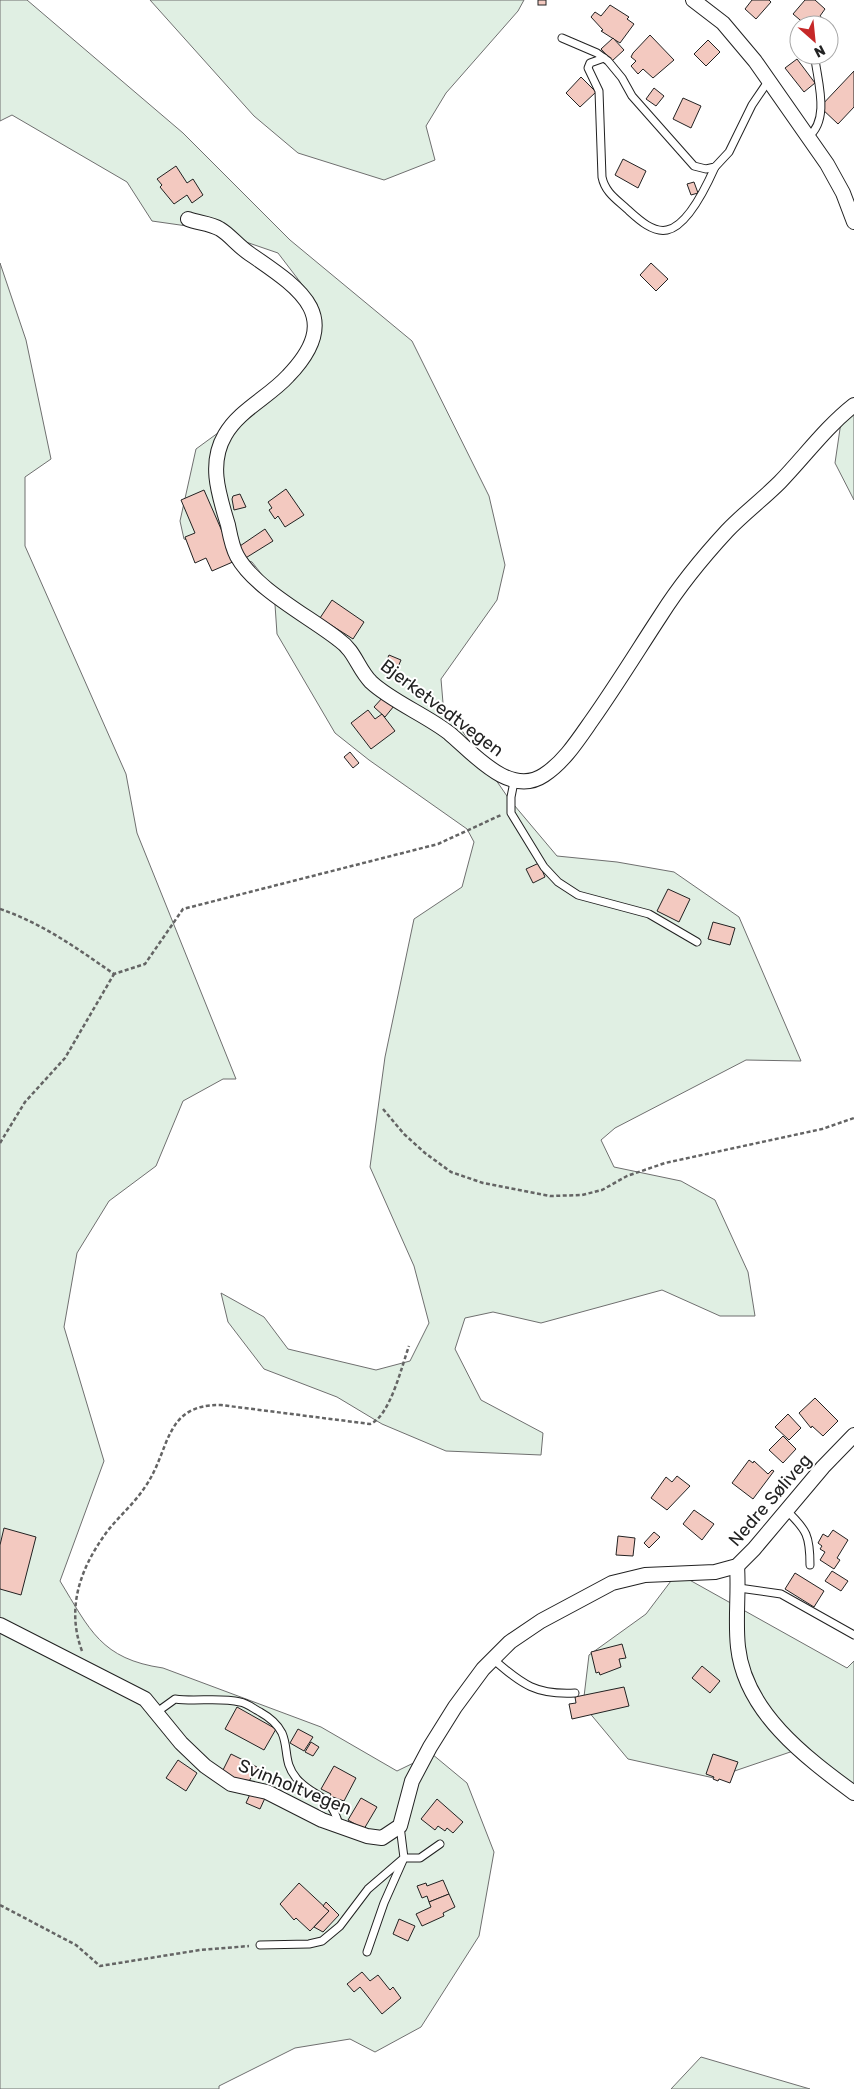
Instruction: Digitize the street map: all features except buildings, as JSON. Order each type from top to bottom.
[{"type":"street","points":[[693,0],[723,23],[769,80],[843,193],[854,222]]},
{"type":"street","name":"Bjerketvedtvegen","points":[[188,219],[220,229],[236,245],[291,283],[305,298],[314,318],[314,340],[305,356],[288,377],[235,421],[224,435],[217,456],[215,477],[237,556],[260,584],[344,643],[356,656],[372,683],[443,729],[497,773],[514,782]]},
{"type":"street","points":[[514,782],[530,781],[542,777],[560,761],[626,672],[662,613],[700,561],[729,528],[764,498],[838,418],[854,405]]},
{"type":"street","name":"Nedre Søliveg","points":[[854,1435],[823,1467],[754,1549],[737,1566],[739,1588],[738,1646],[744,1675],[757,1698],[788,1739],[821,1769],[854,1792]]},
{"type":"street","points":[[400,1826],[412,1781],[430,1747],[455,1707],[483,1669],[510,1642],[541,1621],[612,1583],[645,1575],[715,1572],[737,1566]]},
{"type":"street","name":"Svinholtvegen","points":[[0,1625],[145,1699],[181,1743],[205,1766],[231,1784],[266,1792],[322,1820],[339,1824],[367,1836],[382,1838],[400,1826]]},
{"type":"lane","points":[[562,38],[604,58],[622,78],[632,96],[694,166],[706,169],[715,168]]},
{"type":"lane","points":[[604,58],[590,63],[588,68],[599,91],[602,176],[604,184],[610,194],[641,221],[652,228],[666,230],[676,225],[693,207],[704,191],[715,168],[729,152],[752,105],[769,80]]},
{"type":"lane","points":[[808,137],[816,131],[820,121],[815,65]]},
{"type":"lane","points":[[514,782],[511,810],[544,867],[558,882],[578,895],[649,914],[697,942]]},
{"type":"lane","points":[[786,1510],[804,1527],[808,1536],[810,1565]]},
{"type":"lane","points":[[739,1588],[781,1594],[854,1635]]},
{"type":"lane","points":[[494,1660],[519,1682],[538,1692],[553,1694],[575,1693]]},
{"type":"lane","points":[[157,1712],[175,1699],[195,1702],[225,1700],[241,1702],[266,1715],[276,1723],[282,1734],[287,1763],[298,1780],[329,1801],[336,1811],[339,1824]]},
{"type":"lane","points":[[367,1952],[384,1903],[404,1858],[400,1826]]},
{"type":"lane","points":[[260,1945],[309,1944],[322,1941],[340,1926],[368,1889],[404,1858],[420,1858],[440,1844]]},
{"type":"path","points":[[0,1143],[25,1102],[65,1058],[114,974],[145,964],[183,910],[438,844],[511,810]]},
{"type":"path","points":[[0,908],[22,916],[73,945],[114,974]]},
{"type":"path","points":[[383,1109],[418,1147],[451,1172],[483,1183],[550,1196],[582,1195],[602,1190],[627,1176],[665,1162],[822,1129],[854,1118]]},
{"type":"path","points":[[90,1671],[77,1637],[75,1614],[77,1588],[88,1561],[106,1533],[146,1486],[179,1417],[204,1405],[212,1405],[370,1424],[377,1421],[385,1411],[408,1346]]},
{"type":"path","points":[[0,1905],[76,1945],[100,1966],[200,1950],[260,1945]]},
{"type":"green space","points":[[0,0],[27,0],[183,133],[290,240],[412,341],[489,496],[505,565],[497,600],[441,679],[443,703],[509,799],[557,856],[617,862],[674,872],[739,917],[801,1061],[746,1060],[615,1128],[601,1140],[614,1167],[681,1181],[715,1200],[748,1272],[755,1316],[720,1316],[662,1290],[541,1323],[493,1312],[465,1318],[455,1349],[481,1400],[543,1433],[541,1455],[446,1451],[382,1424],[337,1397],[264,1369],[228,1322],[221,1293],[264,1317],[288,1349],[376,1370],[410,1361],[429,1323],[414,1266],[370,1167],[385,1057],[414,919],[462,887],[474,842],[467,829],[369,760],[335,733],[277,634],[274,590],[252,562],[184,539],[180,521],[196,449],[252,408],[317,342],[317,304],[278,253],[208,229],[152,221],[127,182],[12,115],[0,121]]},
{"type":"green space","points":[[150,0],[524,0],[518,11],[446,93],[426,126],[435,160],[384,180],[298,153],[254,116]]},
{"type":"green space","points":[[0,263],[26,340],[51,459],[25,477],[25,546],[126,774],[137,833],[236,1079],[223,1079],[183,1101],[156,1166],[109,1201],[77,1253],[64,1327],[104,1461],[60,1581],[89,1628],[100,1640],[125,1658],[163,1668],[321,1727],[397,1771],[432,1754],[467,1783],[494,1852],[479,1936],[421,2027],[375,2052],[350,2039],[295,2048],[219,2086],[219,2089],[0,2089]]},
{"type":"green space","points":[[854,410],[854,500],[835,463],[841,422]]},
{"type":"green space","points":[[677,1573],[847,1668],[854,1661],[854,1785],[802,1748],[714,1778],[628,1759],[583,1705],[589,1655],[646,1614]]},
{"type":"green space","points":[[701,2057],[810,2089],[671,2089]]}]
